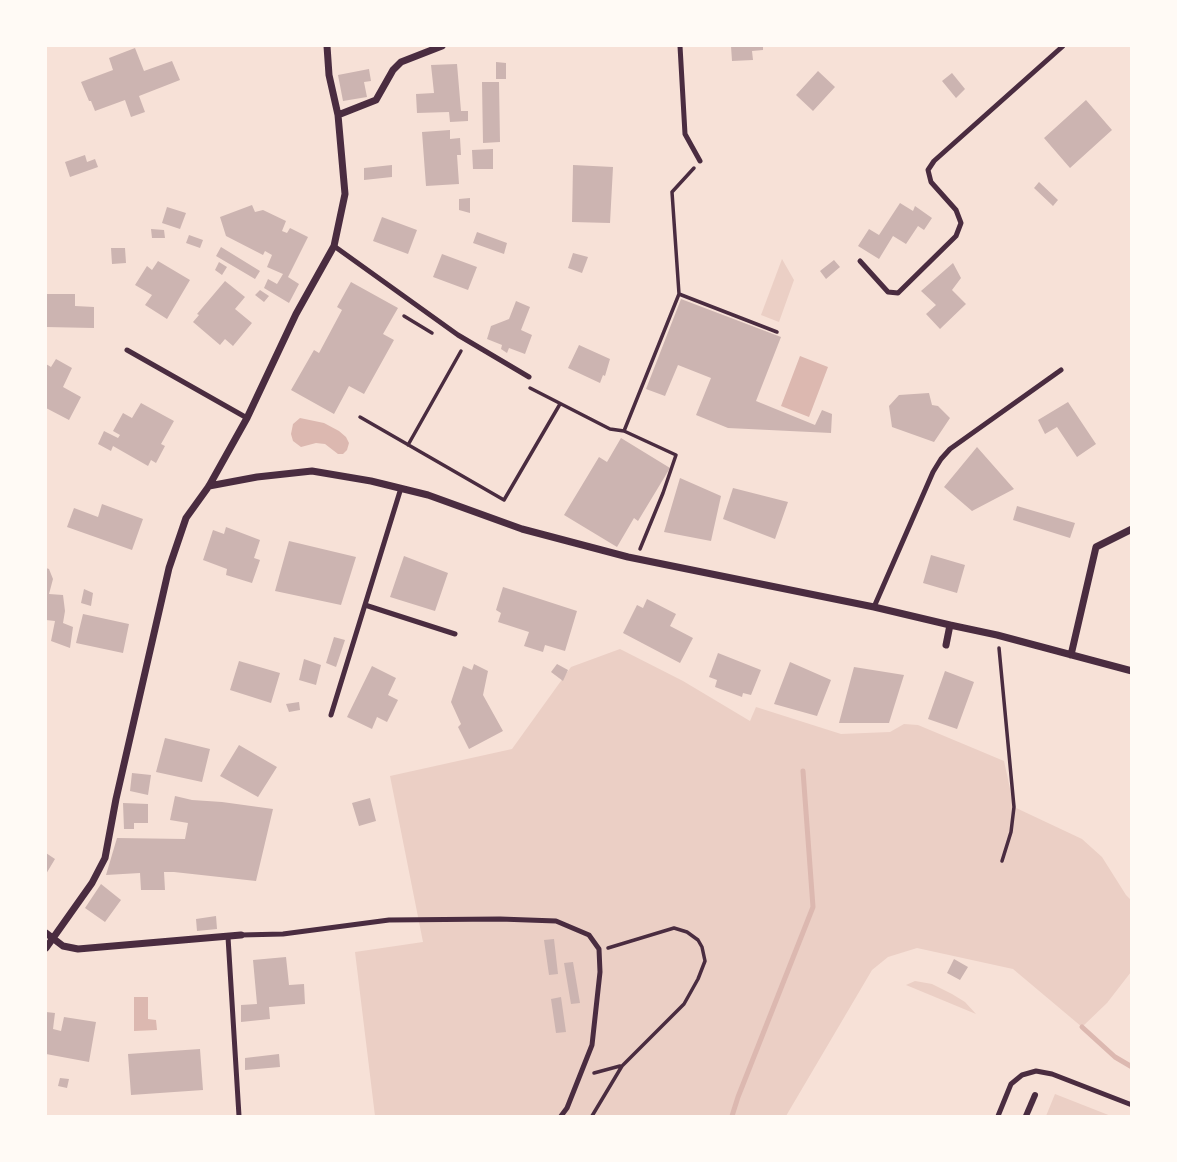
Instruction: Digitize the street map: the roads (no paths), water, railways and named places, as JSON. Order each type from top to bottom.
[{"type":"street","points":[[46,948],[92,883],[105,858],[169,568],[186,518],[209,486],[247,418],[296,314],[334,246],[345,194],[338,115],[329,75],[327,46]]},
{"type":"street","points":[[338,115],[376,100],[393,70],[401,62],[442,46]]},
{"type":"street","points":[[209,486],[312,471],[371,481],[428,495],[522,529],[635,558],[874,607],[997,635],[1132,671]]},
{"type":"street","points":[[1070,655],[1096,547],[1132,529]]},
{"type":"street","points":[[946,645],[950,625]]},
{"type":"street","points":[[46,933],[63,946],[78,950],[241,935]]},
{"type":"street","points":[[1026,1116],[1035,1095]]},
{"type":"lane","points":[[681,46],[685,134],[700,161]]},
{"type":"lane","points":[[860,261],[888,292],[898,293],[956,236],[961,223],[956,210],[931,182],[928,170],[1062,46]]},
{"type":"lane","points":[[334,246],[457,335],[529,377]]},
{"type":"lane","points":[[127,350],[247,418]]},
{"type":"lane","points":[[874,607],[941,459],[950,449],[1062,370]]},
{"type":"lane","points":[[331,715],[401,488]]},
{"type":"lane","points":[[365,606],[455,634]]},
{"type":"lane","points":[[241,935],[283,934],[389,920],[500,919],[556,921],[589,935],[599,949],[600,972],[592,1045],[567,1108],[561,1116]]},
{"type":"lane","points":[[228,937],[239,1116]]},
{"type":"lane","points":[[998,1116],[1011,1084],[1022,1075],[1036,1071],[1052,1074],[1132,1105]]},
{"type":"waterway","points":[[732,1116],[813,907],[803,771]]},
{"type":"waterway","points":[[1082,1027],[1115,1057],[1132,1067]]}]
